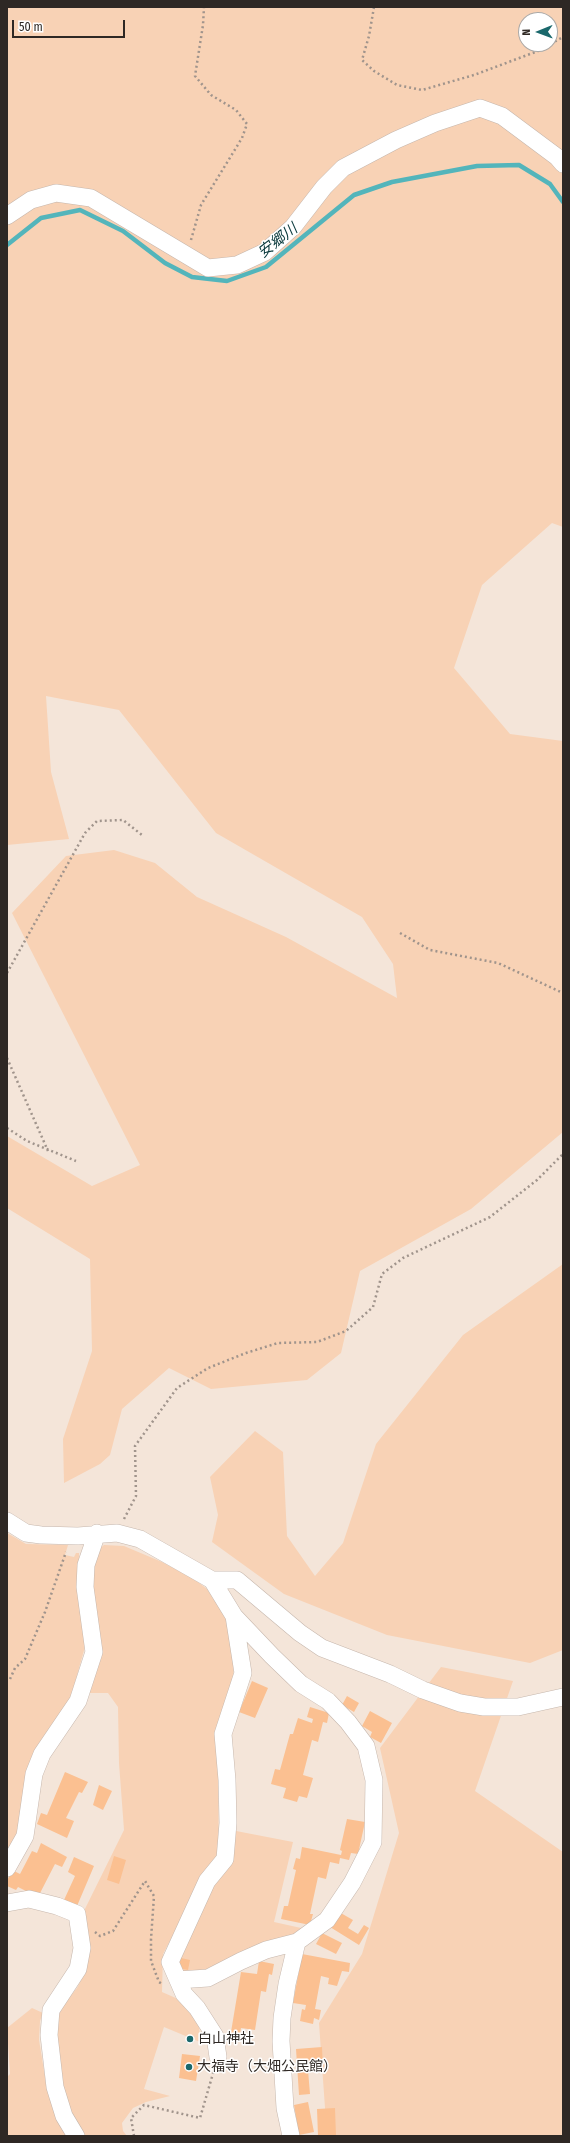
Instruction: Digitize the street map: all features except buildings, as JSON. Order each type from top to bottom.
[{"type":"street","points":[[7,216],[31,200],[56,193],[91,198],[208,268],[237,265],[265,252],[293,227],[324,187],[343,168],[396,140],[434,123],[480,108],[502,116],[557,157],[563,164]]},
{"type":"street","points":[[7,1521],[26,1533],[78,1536],[97,1533],[117,1533],[140,1540],[212,1580],[236,1580],[300,1633],[322,1648],[390,1674],[423,1690],[460,1703],[484,1707],[518,1707],[563,1697]]},
{"type":"street","points":[[7,1868],[25,1836],[34,1774],[42,1754],[78,1701],[94,1652],[86,1587],[86,1565],[97,1533]]},
{"type":"street","points":[[181,1987],[208,1978],[266,1950],[297,1942],[327,1920],[352,1883],[373,1842],[374,1780],[366,1746],[348,1722],[328,1701],[301,1684],[234,1616],[212,1580]]},
{"type":"street","points":[[218,2056],[215,2036],[181,1987],[170,1962],[207,1881],[224,1859],[228,1822],[228,1787],[223,1734],[243,1673],[234,1616]]},
{"type":"street","points":[[7,1903],[29,1899],[57,1906],[77,1914],[82,1948],[78,1969],[51,2010],[49,2035],[55,2087],[64,2116],[76,2136]]},
{"type":"street","points":[[290,2136],[285,2108],[281,2041],[282,2018],[287,1984],[297,1942]]},
{"type":"path","points":[[186,256],[201,205],[242,138],[247,124],[236,110],[211,95],[195,76],[203,25],[204,7]]},
{"type":"path","points":[[374,7],[369,36],[362,60],[374,71],[397,85],[422,90],[474,75],[510,62],[538,51],[563,37]]},
{"type":"path","points":[[7,973],[85,833],[97,821],[123,820],[142,835]]},
{"type":"path","points":[[400,933],[430,950],[498,962],[563,993]]},
{"type":"path","points":[[7,1058],[48,1150]]},
{"type":"path","points":[[7,1128],[27,1141],[76,1161]]},
{"type":"path","points":[[117,1533],[136,1496],[136,1446],[177,1388],[208,1368],[246,1353],[278,1343],[317,1342],[346,1331],[373,1307],[382,1274],[403,1258],[490,1217],[537,1180],[563,1154]]},
{"type":"path","points":[[10,1678],[15,1668],[26,1659],[45,1612],[60,1565],[68,1546],[78,1536]]},
{"type":"path","points":[[77,1914],[100,1936],[113,1931],[145,1881],[154,1896],[151,1961],[159,1982],[181,1987]]},
{"type":"path","points":[[134,2136],[131,2118],[144,2105],[200,2118],[218,2056]]},
{"type":"shaded area","points":[[7,7],[563,7],[563,527],[552,523],[482,585],[454,668],[510,734],[563,741],[563,1132],[471,1209],[360,1271],[341,1353],[307,1380],[211,1389],[169,1368],[122,1409],[110,1455],[100,1464],[64,1483],[63,1439],[92,1351],[90,1259],[7,1208],[7,1136],[92,1186],[140,1165],[12,913],[66,856],[114,850],[155,863],[197,897],[286,937],[397,998],[393,964],[362,917],[216,833],[119,710],[46,696],[51,772],[69,839],[7,845]]},
{"type":"shaded area","points":[[563,1264],[563,1650],[530,1663],[387,1635],[284,1594],[212,1542],[218,1515],[210,1477],[255,1431],[283,1452],[287,1536],[315,1576],[343,1543],[376,1444],[463,1335]]},
{"type":"shaded area","points":[[7,1533],[26,1544],[68,1545],[65,1555],[74,1557],[76,1553],[79,1553],[80,1602],[86,1643],[71,1697],[27,1771],[16,1838],[7,1852]]},
{"type":"shaded area","points":[[104,1545],[124,1546],[162,1562],[194,1579],[207,1589],[227,1620],[234,1658],[233,1684],[218,1779],[219,1854],[189,1904],[163,1954],[162,1992],[178,1999],[199,2024],[200,2042],[164,2027],[144,2089],[170,2096],[146,2102],[133,2108],[122,2123],[123,2131],[127,2136],[81,2136],[56,2075],[57,2013],[77,1988],[84,1974],[79,1921],[124,1830],[119,1763],[118,1707],[108,1693],[86,1693],[93,1605],[92,1561],[99,1549]]},
{"type":"shaded area","points":[[441,1667],[513,1681],[475,1791],[563,1852],[563,2136],[327,2136],[319,2023],[362,1954],[399,1833],[380,1748]]},
{"type":"shaded area","points":[[231,1830],[293,1842],[274,1922],[310,1930],[245,1959],[183,1977],[175,1955]]},
{"type":"shaded area","points":[[32,2008],[43,2013],[40,2021],[39,2040],[47,2089],[68,2136],[7,2136],[7,2077],[10,2074],[7,2028]]},
{"type":"waterway","name":"安郷川","points":[[7,245],[41,218],[80,210],[123,231],[165,263],[192,277],[227,281],[266,267],[354,195],[392,182],[477,166],[519,165],[550,184],[563,202]]},
{"type":"place","name":"白山神社","points":[[190,2039]]},
{"type":"place","name":"大福寺（大畑公民館）","points":[[189,2067]]}]
